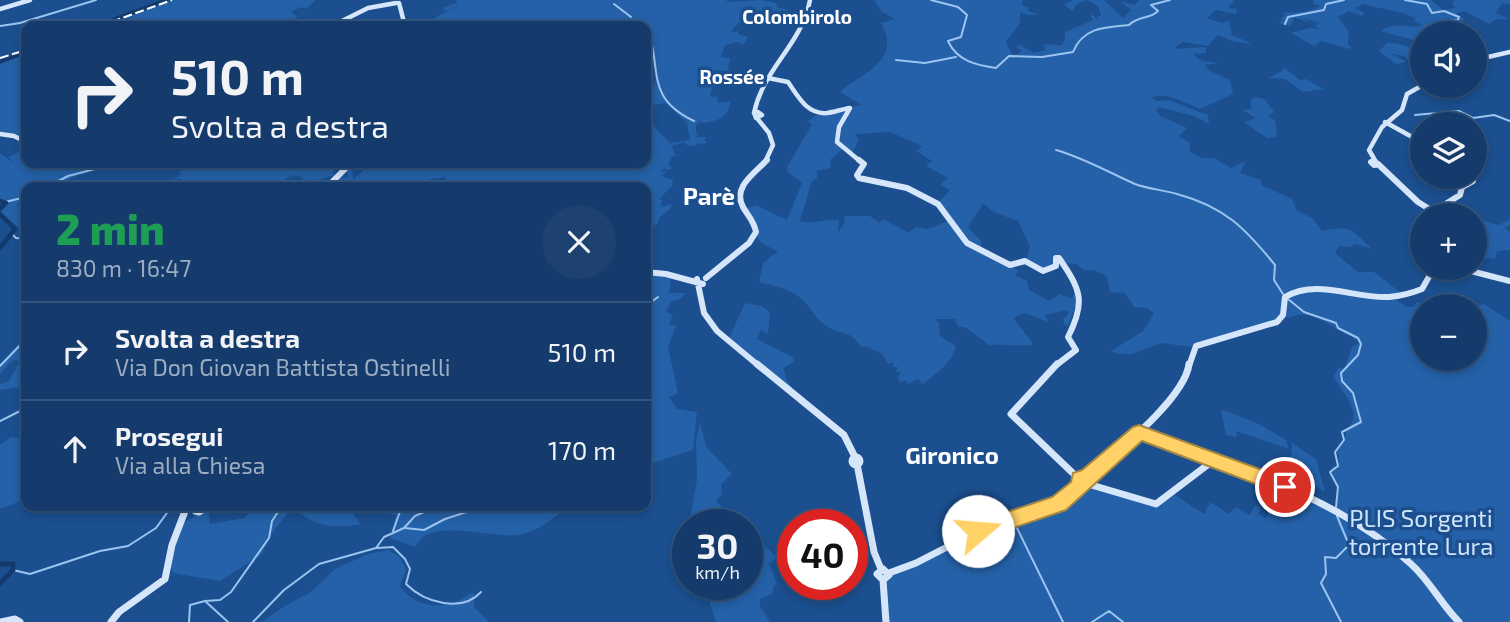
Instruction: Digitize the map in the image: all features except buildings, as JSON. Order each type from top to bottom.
[{"type":"street","points":[[0,9],[30,0]]},
{"type":"street","points":[[651,272],[687,281],[701,280],[749,243],[756,232],[754,221],[741,202],[741,189],[773,151],[758,115],[768,78],[808,21],[810,0]]},
{"type":"street","points":[[342,21],[368,8],[399,2],[404,21]]},
{"type":"street","points":[[1487,57],[1510,52]]},
{"type":"street","points":[[768,78],[788,82],[801,103],[813,110],[826,113],[850,108],[839,127],[837,142],[864,164],[857,175],[859,178],[907,188],[938,204],[967,243],[1010,265],[1025,261],[1043,271],[1056,266],[1056,258],[1059,258],[1082,296],[1082,308],[1068,337],[1076,350],[1060,360],[1011,414],[1083,482],[1156,504],[1214,460]]},
{"type":"street","points":[[1410,92],[1402,110],[1385,122],[1369,148],[1376,163],[1420,203]]},
{"type":"street","points":[[1385,122],[1410,136]]},
{"type":"street","points":[[0,134],[21,140]]},
{"type":"street","points":[[332,182],[346,168]]},
{"type":"street","points":[[1447,203],[1460,195],[1462,189]]},
{"type":"street","points":[[1487,276],[1510,281]]},
{"type":"street","points":[[701,280],[701,314],[725,340],[844,435],[856,461],[874,552],[884,574],[886,622]]},
{"type":"street","points":[[884,574],[916,563],[988,526],[1051,508],[1139,432],[1188,379],[1190,355],[1194,347],[1277,322],[1283,315],[1288,293],[1303,290],[1395,296],[1422,289],[1427,280]]},
{"type":"street","points":[[1139,432],[1303,494],[1334,511],[1413,566],[1446,611],[1459,622]]},
{"type":"street","points":[[111,622],[119,612],[154,590],[165,579],[172,545],[186,511]]},
{"type":"street","points":[[1,622],[10,619],[20,622]]},
{"type":"green space","points":[[174,0],[316,0],[306,9],[301,7],[291,12],[298,17],[288,21],[119,21]]},
{"type":"green space","points":[[455,0],[761,0],[776,3],[777,7],[791,11],[756,12],[758,16],[738,23],[730,33],[738,31],[738,34],[748,37],[743,45],[737,42],[725,45],[721,57],[730,58],[728,70],[736,72],[734,75],[721,71],[710,94],[712,98],[717,96],[718,103],[731,101],[729,107],[719,119],[704,123],[700,121],[696,125],[696,133],[699,133],[695,137],[706,137],[704,140],[707,142],[697,143],[696,146],[688,146],[684,142],[672,146],[675,155],[679,155],[671,157],[669,165],[672,168],[664,168],[660,172],[667,171],[661,176],[673,180],[672,186],[659,199],[662,200],[661,207],[672,204],[657,224],[651,226],[651,182],[446,182],[446,177],[416,182],[332,182],[336,177],[348,178],[350,168],[352,168],[353,180],[366,168],[651,168],[651,123],[670,143],[690,140],[687,123],[666,103],[651,105],[651,84],[655,84],[657,67],[652,65],[656,62],[651,57],[651,21],[429,21],[461,4],[446,11],[443,8],[458,2]]},
{"type":"green space","name":"PLIS Sorgenti torrente Lura","points":[[874,0],[1023,0],[1022,5],[1028,7],[1028,11],[1039,14],[1028,15],[1020,12],[1020,23],[1006,42],[1013,56],[1022,51],[1016,47],[1019,44],[1034,53],[1045,50],[1044,44],[1061,45],[1065,32],[1093,20],[1089,13],[1098,19],[1097,15],[1101,16],[1098,6],[1087,0],[1104,0],[1123,18],[1131,10],[1120,1],[1134,5],[1140,0],[1234,0],[1228,8],[1237,9],[1236,14],[1216,10],[1207,18],[1221,23],[1229,21],[1232,35],[1253,44],[1232,41],[1218,35],[1208,46],[1182,42],[1174,49],[1206,47],[1206,53],[1193,54],[1202,61],[1219,63],[1205,65],[1208,70],[1230,80],[1233,94],[1200,109],[1169,97],[1151,98],[1157,101],[1169,100],[1208,115],[1209,124],[1193,116],[1158,107],[1156,110],[1160,116],[1187,128],[1179,136],[1190,143],[1190,152],[1201,158],[1214,158],[1231,168],[1246,161],[1240,173],[1261,180],[1261,185],[1292,199],[1297,211],[1312,218],[1322,231],[1339,228],[1350,230],[1360,237],[1372,249],[1356,244],[1351,247],[1339,246],[1335,253],[1358,272],[1374,272],[1401,293],[1393,297],[1410,307],[1410,371],[1487,371],[1487,306],[1510,321],[1510,622],[889,622],[882,589],[891,574],[983,531],[1052,510],[1082,489],[1092,488],[1150,505],[1175,495],[1204,514],[1210,502],[1229,514],[1236,507],[1250,515],[1255,505],[1261,508],[1258,514],[1266,518],[1273,504],[1264,499],[1269,484],[1335,511],[1339,491],[1331,469],[1333,466],[1338,469],[1339,455],[1336,450],[1346,435],[1344,430],[1353,419],[1353,412],[1333,376],[1339,367],[1344,370],[1352,347],[1359,343],[1322,320],[1303,315],[1288,318],[1284,316],[1192,347],[1161,343],[1132,354],[1119,354],[1111,351],[1143,331],[1154,314],[1147,308],[1134,307],[1125,293],[1110,292],[1107,276],[1094,270],[1084,270],[1076,264],[1055,263],[1043,271],[1026,260],[1030,246],[1018,221],[996,213],[983,204],[968,227],[981,241],[981,248],[1019,271],[1015,275],[1027,281],[1029,290],[1049,301],[1060,294],[1072,299],[1075,289],[1079,296],[1068,326],[1063,319],[1069,313],[1067,310],[1045,315],[1048,322],[1025,313],[1013,318],[1032,345],[989,345],[965,327],[958,327],[955,319],[935,319],[939,323],[940,336],[956,346],[954,352],[943,367],[923,384],[918,379],[908,384],[905,380],[900,383],[898,377],[901,372],[896,372],[898,367],[893,367],[893,362],[888,364],[882,354],[865,346],[862,348],[850,335],[826,326],[803,300],[792,292],[759,282],[763,263],[778,251],[764,245],[755,236],[757,224],[747,208],[756,205],[787,220],[802,183],[788,172],[787,167],[812,124],[807,122],[816,115],[861,105],[840,92],[868,72],[883,57],[887,47],[881,23],[895,19],[882,12]],"holes":[[[890,132],[922,147],[916,151],[932,161],[926,166],[948,178],[940,185],[950,190],[938,203],[948,221],[928,229],[916,227],[909,233],[883,219],[879,223],[870,216],[844,216],[845,222],[838,232],[839,220],[800,221],[812,181],[817,178],[817,171],[831,168],[830,160],[843,149],[853,152],[859,140],[855,134]]]},
{"type":"green space","points":[[1073,0],[1087,0],[1076,5],[1073,11],[1064,5]]},
{"type":"green space","points":[[1313,0],[1431,0],[1443,10],[1455,8],[1452,2],[1455,0],[1510,0],[1510,4],[1502,3],[1496,13],[1508,19],[1497,19],[1489,24],[1465,11],[1456,13],[1465,20],[1460,21],[1414,21],[1415,18],[1402,13],[1364,4],[1355,8],[1365,13],[1362,16],[1349,11],[1338,17],[1349,32],[1348,44],[1352,48],[1349,49],[1322,41],[1314,46],[1291,33],[1310,28],[1319,29],[1315,26],[1319,23],[1303,18],[1312,24],[1295,17],[1290,26],[1278,23],[1283,20],[1283,13],[1307,11],[1320,6],[1314,4]]},
{"type":"green space","points":[[1395,26],[1410,26],[1410,39],[1380,31]]},
{"type":"green space","points":[[1387,43],[1408,46],[1410,62],[1404,56],[1389,53],[1407,62],[1396,64],[1379,51]]},
{"type":"green space","points":[[21,55],[21,138],[0,133],[0,63]]},
{"type":"green space","points":[[1282,66],[1300,80],[1306,79],[1324,89],[1303,92],[1285,79],[1268,78],[1284,70]]},
{"type":"green space","points":[[1254,97],[1264,99],[1274,111],[1268,117],[1275,120],[1275,137],[1267,138],[1244,122],[1256,118],[1242,110],[1252,109],[1250,102]]},
{"type":"green space","points":[[21,151],[21,168],[102,168],[65,182],[21,182],[21,202],[17,204],[21,207],[21,226],[18,227],[0,212],[7,203],[0,199],[0,153],[16,165],[8,157]]},
{"type":"green space","points":[[187,168],[338,168],[332,172],[334,175],[317,182],[302,182],[302,177],[292,175],[281,182],[180,182],[182,179],[173,180],[182,174],[177,173]]},
{"type":"green space","points":[[1510,219],[1510,226],[1504,227],[1510,232],[1510,250],[1497,251],[1495,259],[1487,258],[1487,222],[1499,225]]},
{"type":"green space","points":[[651,275],[671,278],[669,293],[685,293],[682,298],[671,302],[666,312],[673,315],[669,324],[676,326],[668,347],[678,393],[669,397],[677,409],[697,412],[693,450],[651,463]]},
{"type":"green space","points":[[745,303],[762,306],[770,312],[768,334],[761,330],[757,339],[793,357],[794,361],[784,368],[786,379],[797,395],[728,340]]},
{"type":"green space","points":[[21,342],[20,387],[0,390],[0,384],[9,381],[19,363],[17,359],[9,363],[0,375],[0,364]]},
{"type":"green space","points":[[1221,409],[1259,424],[1286,440],[1289,449],[1236,431],[1237,437],[1226,435]]},
{"type":"green space","points":[[700,422],[707,448],[732,474],[721,484],[722,494],[716,501],[724,509],[692,509],[697,479],[696,441]]},
{"type":"green space","points":[[11,437],[21,438],[21,501],[0,509],[0,445]]},
{"type":"green space","points":[[1292,443],[1316,459],[1325,492],[1313,485],[1315,480],[1303,474],[1303,467],[1291,461]]},
{"type":"green space","points":[[204,511],[208,511],[210,524],[244,518],[251,511],[290,511],[274,530],[261,555],[220,581],[173,573],[170,565],[183,523]]},
{"type":"green space","points":[[297,511],[351,511],[361,524],[332,526],[309,519]]},
{"type":"green space","points":[[562,511],[533,531],[518,535],[447,531],[422,538],[416,547],[390,538],[396,515],[382,513]]},
{"type":"green space","points":[[763,545],[776,556],[776,559],[769,563],[777,584],[772,594],[763,598]]},
{"type":"green space","points":[[388,550],[399,556],[406,569],[400,586],[411,598],[427,604],[443,605],[474,593],[474,607],[489,622],[262,622],[311,592],[335,569],[368,554]]},
{"type":"green space","points":[[709,600],[760,600],[760,606],[770,622],[716,622]]},
{"type":"waterway","points":[[27,21],[96,0]]},
{"type":"waterway","points":[[112,21],[166,0]]},
{"type":"waterway","points":[[931,0],[958,7],[967,15],[961,37],[948,41],[956,53],[974,63],[996,68],[1009,56],[1042,57],[1073,52],[1089,33],[1129,25],[1158,11],[1151,5],[1170,0]]},
{"type":"waterway","points":[[1285,24],[1288,17],[1324,10],[1326,4],[1344,0]]},
{"type":"waterway","points":[[1405,0],[1427,4],[1432,13],[1444,11],[1459,17],[1458,20],[1449,21]]},
{"type":"waterway","points":[[614,4],[631,17]]},
{"type":"waterway","points":[[0,26],[21,23]]},
{"type":"waterway","points":[[651,42],[661,91],[667,101],[694,121]]},
{"type":"waterway","points":[[0,62],[21,54]]},
{"type":"waterway","points":[[896,60],[925,63],[956,57]]},
{"type":"waterway","points":[[1448,112],[1461,112]]},
{"type":"waterway","points":[[1487,116],[1494,115],[1510,121]]},
{"type":"waterway","points":[[1056,150],[1135,184],[1194,199],[1221,212],[1254,240],[1275,265],[1274,280],[1283,294]]},
{"type":"waterway","points":[[57,182],[99,168]]},
{"type":"waterway","points":[[5,202],[21,198]]},
{"type":"waterway","points":[[0,201],[6,203],[0,209]]},
{"type":"waterway","points":[[0,214],[15,229],[0,248]]},
{"type":"waterway","points":[[12,234],[21,238]]},
{"type":"waterway","points":[[651,302],[658,297]]},
{"type":"waterway","points":[[1288,299],[1304,312],[1336,323],[1338,328],[1358,338],[1361,344],[1358,355],[1341,373],[1342,381],[1353,393],[1361,422],[1342,432],[1344,440],[1335,452],[1338,466],[1330,472],[1338,487],[1336,507]]},
{"type":"waterway","points":[[0,366],[21,344]]},
{"type":"waterway","points":[[0,421],[21,410]]},
{"type":"waterway","points":[[13,570],[30,574],[100,551],[128,546],[156,528],[168,511]]},
{"type":"waterway","points":[[205,601],[220,600],[231,592],[269,538],[272,521],[279,511]]},
{"type":"waterway","points":[[393,531],[400,511]]},
{"type":"waterway","points":[[253,622],[284,590],[319,564],[376,548],[384,537],[404,528],[415,516],[426,511]]},
{"type":"waterway","points":[[405,528],[424,530],[470,511]]},
{"type":"waterway","points":[[1337,516],[1349,545],[1336,558],[1325,557],[1326,574],[1321,583],[1341,622]]},
{"type":"waterway","points":[[1014,522],[1063,622]]},
{"type":"waterway","points":[[377,548],[393,547],[405,559],[410,569],[406,584],[423,596],[454,604],[464,602],[481,592]]},
{"type":"waterway","points":[[0,564],[13,564],[13,570],[0,583]]},
{"type":"waterway","points":[[189,622],[190,605],[205,601]]},
{"type":"waterway","points":[[205,601],[228,622]]},
{"type":"waterway","points":[[1092,622],[1109,611],[1123,622]]},
{"type":"railway","points":[[114,21],[172,0]]},
{"type":"railway","points":[[0,58],[21,52]]},
{"type":"district","name":"Colombirolo","points":[[797,17]]},
{"type":"district","name":"Rossée","points":[[732,77]]},
{"type":"district","name":"Parè","points":[[709,197]]},
{"type":"district","name":"Gironico","points":[[952,456]]},
{"type":"route","points":[[978,531],[1059,504],[1081,485],[1080,478],[1086,479],[1139,432],[1285,487]]}]
